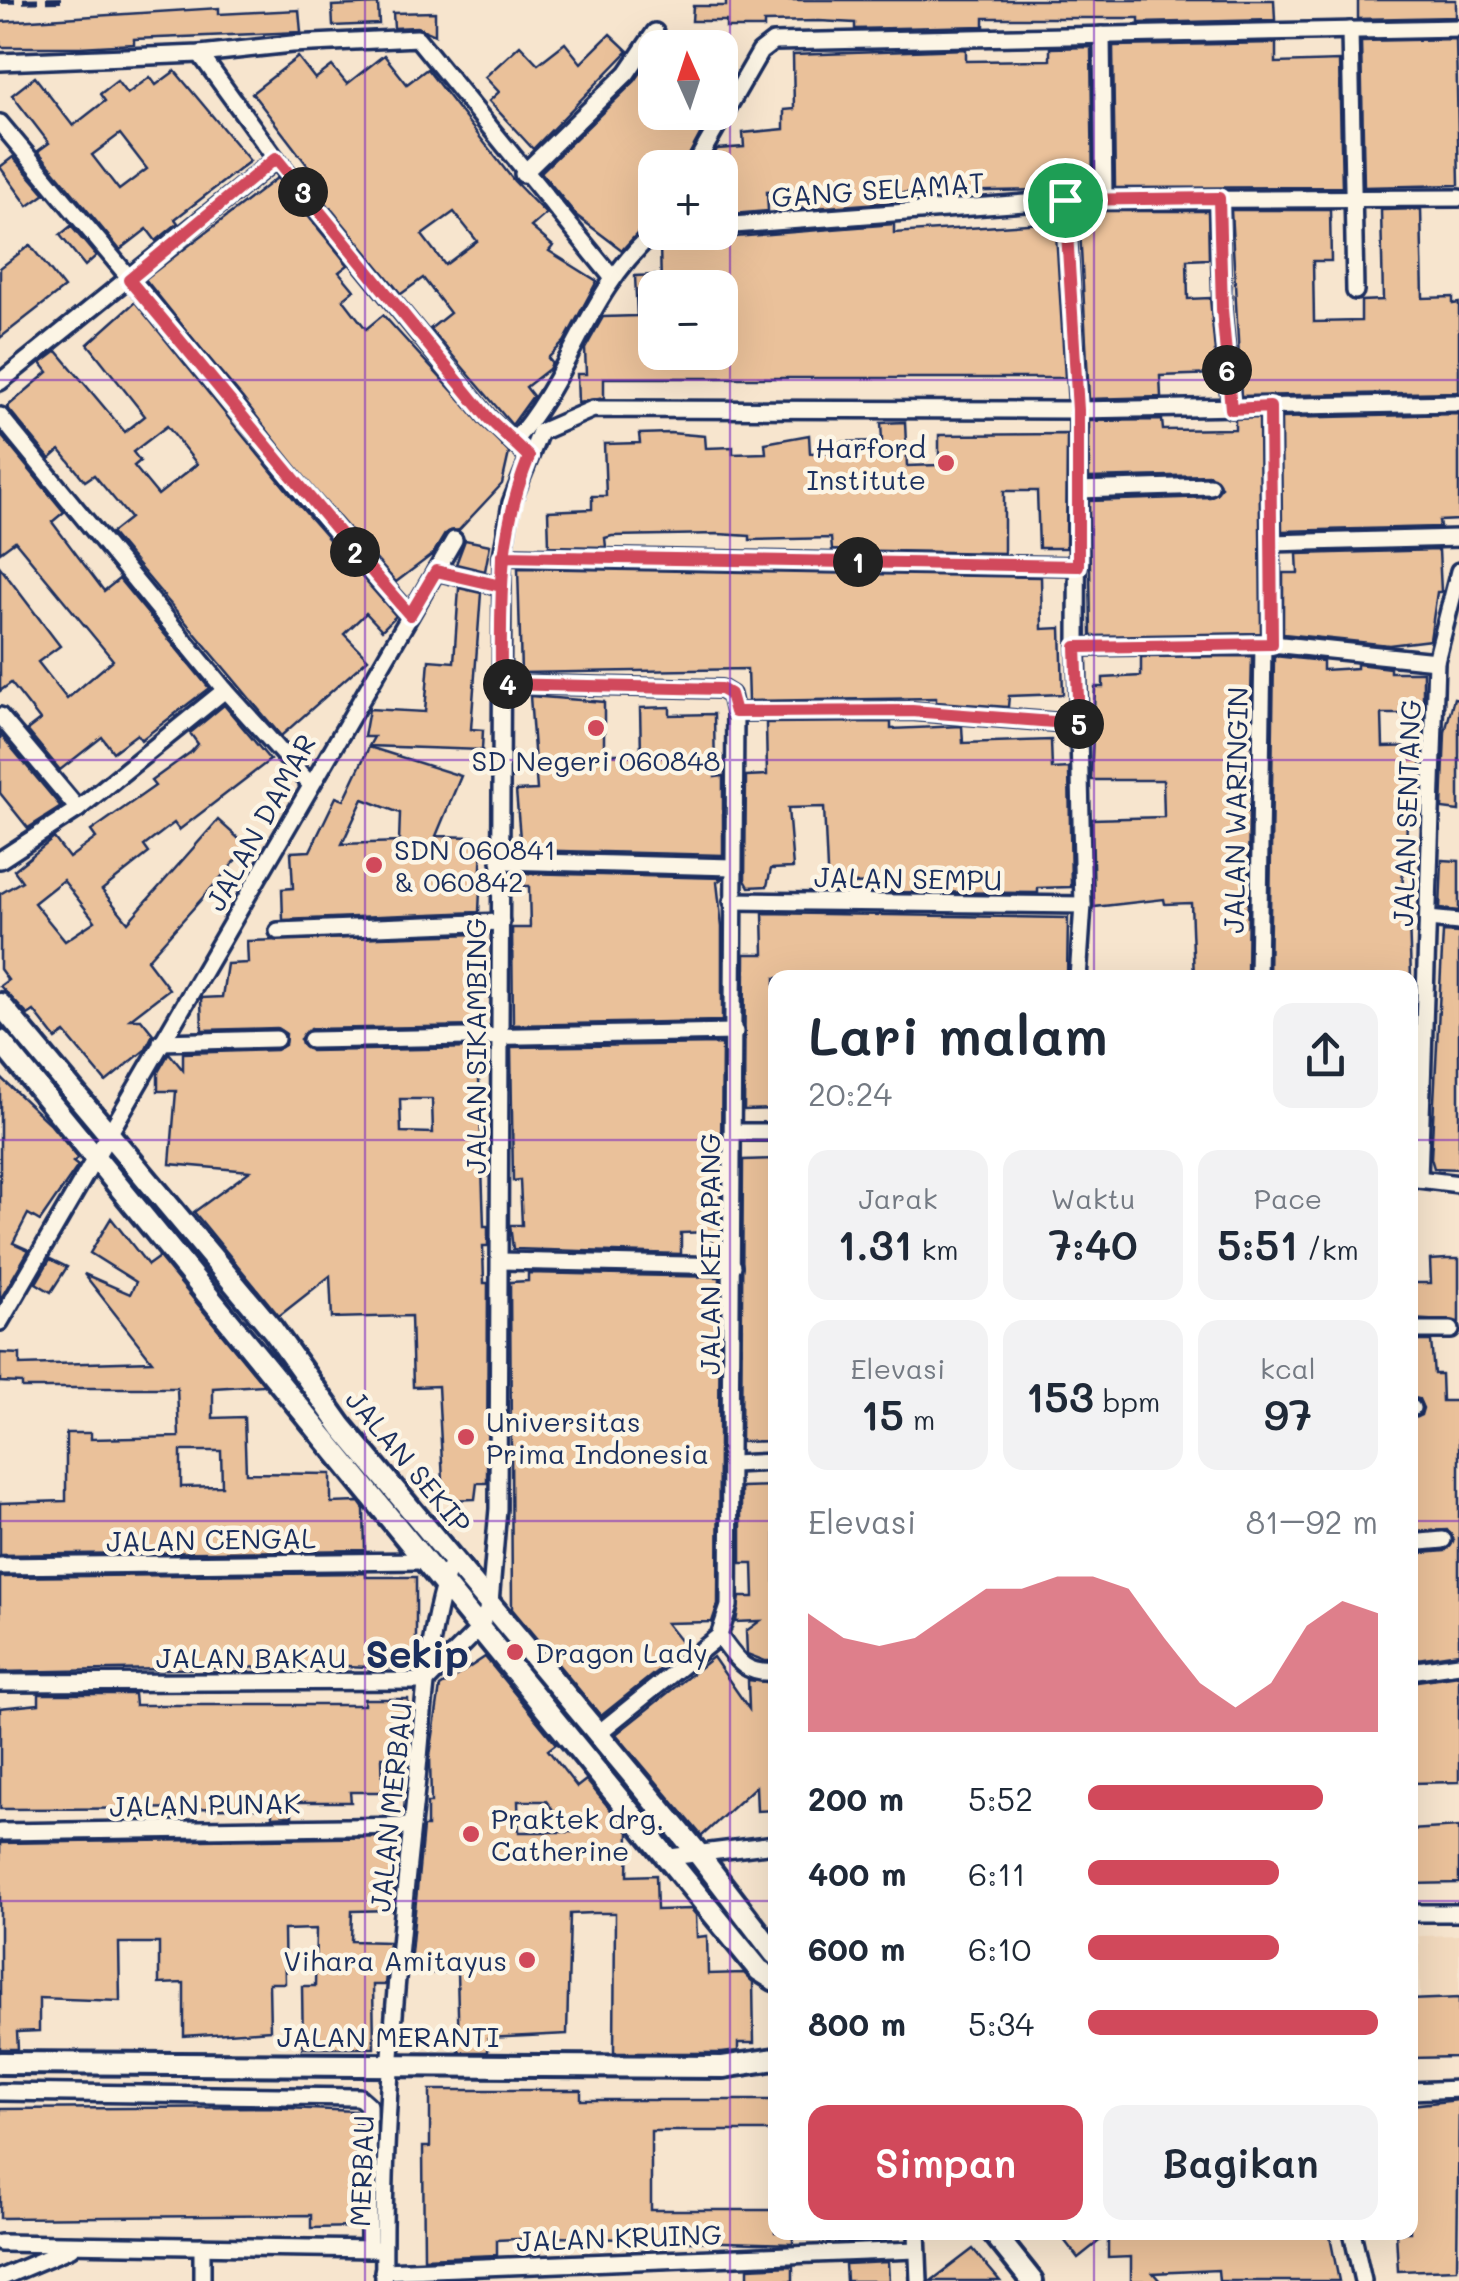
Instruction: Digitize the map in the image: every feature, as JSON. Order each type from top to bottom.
[{"type":"street","points":[[703,150],[760,52],[782,42],[1459,28]]},
{"type":"street","points":[[1350,30],[1355,291]]},
{"type":"street","points":[[1102,35],[1104,199]]},
{"type":"street","points":[[0,62],[200,54],[292,44],[417,38],[523,174],[611,276]]},
{"type":"street","points":[[200,54],[276,158],[512,442],[529,457]]},
{"type":"street","points":[[523,174],[626,73],[638,56]]},
{"type":"street","points":[[0,123],[234,403],[306,497],[410,615]]},
{"type":"street","points":[[0,382],[276,158]]},
{"type":"street","points":[[1219,198],[1222,309],[1231,409]]},
{"type":"street","name":"GANG SELAMAT","points":[[738,225],[1065,200],[1459,198]]},
{"type":"street","points":[[1065,200],[1078,410],[1076,647],[1083,905],[1079,970]]},
{"type":"street","points":[[512,442],[538,413],[611,276],[638,249]]},
{"type":"street","name":"JALAN SIKAMBING","points":[[480,1628],[490,1603],[498,1509],[502,556],[510,502],[544,429],[593,409],[1231,409],[1459,403]]},
{"type":"street","name":"JALAN WARINGIN","points":[[1258,970],[1271,543],[1270,407]]},
{"type":"street","points":[[0,416],[225,690],[309,783]]},
{"type":"street","points":[[1078,490],[1210,486]]},
{"type":"street","points":[[1271,543],[1459,538]]},
{"type":"street","name":"JALAN DAMAR","points":[[0,1322],[5,1304],[98,1158],[107,1135],[309,783],[454,540]]},
{"type":"street","points":[[502,556],[1078,566]]},
{"type":"street","points":[[436,571],[501,586]]},
{"type":"street","name":"JALAN SENTANG","points":[[1418,1104],[1438,653],[1459,571]]},
{"type":"street","points":[[1076,647],[1268,644],[1438,653],[1459,650]]},
{"type":"street","points":[[501,684],[721,689],[730,694],[735,712],[912,711],[1079,724]]},
{"type":"street","points":[[0,860],[78,810],[225,690]]},
{"type":"street","name":"JALAN KETAPANG","points":[[718,1636],[729,1606],[732,1464],[735,712]]},
{"type":"street","points":[[0,716],[78,810]]},
{"type":"street","points":[[500,862],[733,867]]},
{"type":"street","name":"JALAN SEMPU","points":[[732,900],[1083,905]]},
{"type":"street","points":[[1428,919],[1459,922]]},
{"type":"street","points":[[278,931],[500,922]]},
{"type":"street","name":"JALAN SEKIP","points":[[0,1004],[273,1330],[342,1427],[696,1851],[768,1945]]},
{"type":"street","points":[[311,1040],[735,1032]]},
{"type":"street","points":[[161,1042],[276,1039]]},
{"type":"street","name":"JALAN SEKIP","points":[[0,1041],[442,1586],[670,1857],[759,1970],[768,1976]]},
{"type":"street","points":[[734,1132],[768,1132]]},
{"type":"street","points":[[1418,1179],[1459,1184]]},
{"type":"street","points":[[501,1261],[734,1266]]},
{"type":"street","points":[[251,1347],[273,1330]]},
{"type":"street","points":[[1418,1330],[1451,1330]]},
{"type":"street","points":[[732,1464],[768,1462]]},
{"type":"street","points":[[1418,1543],[1442,1540]]},
{"type":"street","name":"JALAN MERBAU","points":[[390,2064],[427,1681],[442,1586],[453,1557]]},
{"type":"street","name":"JALAN CENGAL","points":[[0,1566],[422,1561]]},
{"type":"street","points":[[427,1681],[480,1628]]},
{"type":"street","points":[[596,1735],[718,1636],[742,1667],[768,1673]]},
{"type":"street","points":[[1418,1670],[1459,1664]]},
{"type":"street","name":"JALAN BAKAU","points":[[0,1683],[427,1681]]},
{"type":"street","name":"JALAN PUNAK","points":[[0,1832],[412,1826]]},
{"type":"street","points":[[670,1857],[768,1845]]},
{"type":"street","points":[[1418,1913],[1459,1912]]},
{"type":"street","name":"JALAN MERANTI","points":[[0,2063],[723,2068],[768,2060]]},
{"type":"street","name":"MERBAU","points":[[384,2276],[376,2249],[390,2064]]},
{"type":"street","points":[[1418,2091],[1459,2089]]},
{"type":"street","points":[[0,2092],[359,2097],[368,2105],[376,2249],[0,2244]]},
{"type":"street","points":[[917,2240],[918,2281]]},
{"type":"street","points":[[999,2240],[1032,2281]]},
{"type":"street","points":[[1354,2240],[1363,2281]]},
{"type":"street","points":[[0,2278],[79,2244]]},
{"type":"street","points":[[202,2246],[202,2281]]},
{"type":"street","name":"JALAN KRUING","points":[[384,2276],[916,2250]]},
{"type":"shaded area","points":[[1459,1935],[1459,1997],[1420,1998],[1419,1936]]},
{"type":"building","points":[[726,0],[1274,0],[1275,20],[1139,23],[1139,18],[984,18],[984,26],[855,29],[855,23],[819,21],[764,22],[764,28],[726,28],[726,21],[692,21],[693,6],[726,6]]},
{"type":"building","points":[[1358,0],[1456,0],[1456,17],[1358,19]]},
{"type":"building","points":[[378,4],[379,24],[333,26],[332,6]]},
{"type":"building","points":[[219,8],[219,14],[299,10],[301,32],[134,39],[134,44],[80,47],[0,47],[0,22]]},
{"type":"building","points":[[435,12],[435,35],[417,27],[394,28],[393,13]]},
{"type":"building","points":[[610,34],[628,51],[533,149],[489,101],[499,92],[485,77],[520,45],[538,64],[565,43],[581,63]]},
{"type":"building","points":[[1456,39],[1459,185],[1364,187],[1361,41]]},
{"type":"building","points":[[1276,43],[1276,63],[1339,61],[1342,187],[1115,188],[1113,46]]},
{"type":"building","points":[[1091,47],[1093,189],[893,193],[893,202],[801,209],[800,190],[767,192],[768,211],[738,214],[738,150],[716,150],[744,147],[743,133],[784,129],[784,110],[794,109],[793,55],[966,49],[966,61],[1050,60],[1050,48]]},
{"type":"building","points":[[384,55],[407,84],[427,69],[514,181],[546,214],[531,227],[553,246],[549,251],[597,281],[564,342],[548,358],[552,363],[549,369],[526,387],[533,396],[512,425],[430,329],[450,313],[423,278],[401,294],[314,188],[321,183],[252,93],[298,57],[315,79],[332,66],[347,84]],"holes":[[[454,212],[477,241],[445,265],[422,235]]]},
{"type":"building","points":[[175,71],[250,161],[175,219],[178,223],[156,241],[147,229],[120,250],[38,151],[49,143],[12,95],[35,77],[73,126],[105,101],[100,94],[117,81],[127,94],[150,77],[156,85]],"holes":[[[120,134],[147,169],[119,190],[92,155]]]},
{"type":"building","points":[[638,77],[638,130],[702,130],[692,150],[638,150],[638,233],[622,250],[577,216],[541,172]]},
{"type":"building","points":[[13,157],[45,194],[28,206],[0,167]]},
{"type":"building","points":[[277,178],[348,265],[339,272],[354,290],[343,299],[366,329],[383,315],[509,453],[502,484],[459,530],[445,534],[433,554],[396,582],[315,490],[145,279]]},
{"type":"building","points":[[1421,209],[1423,298],[1453,297],[1453,304],[1459,303],[1459,392],[1241,396],[1231,210],[1330,210],[1331,261],[1313,261],[1314,322],[1361,321],[1361,301],[1383,300],[1381,210]]},
{"type":"building","points":[[1079,211],[1208,211],[1209,259],[1187,260],[1188,299],[1210,298],[1217,374],[1160,376],[1161,397],[1089,399]]},
{"type":"building","points":[[1043,223],[1044,233],[1056,232],[1065,378],[604,378],[604,398],[578,403],[577,374],[586,374],[585,349],[603,317],[637,316],[635,276],[638,276],[638,370],[738,370],[738,270],[661,270],[660,250],[738,250],[738,237],[894,224],[894,233]]},
{"type":"building","points":[[71,226],[96,256],[85,266],[60,235]]},
{"type":"building","points":[[30,245],[64,288],[0,338],[0,268]]},
{"type":"building","points":[[135,302],[298,504],[396,616],[382,630],[366,613],[344,634],[368,659],[281,736],[111,533],[130,518],[94,475],[85,481],[60,450],[50,459],[7,407],[48,372],[41,363],[57,351],[125,432],[145,416],[88,344]],"holes":[[[167,426],[197,464],[158,495],[134,466],[140,461],[133,452]]]},
{"type":"building","points":[[1459,414],[1459,520],[1439,521],[1440,527],[1282,531],[1281,418]]},
{"type":"building","points":[[1259,418],[1261,633],[1091,636],[1089,501],[1210,497],[1221,487],[1210,475],[1089,478],[1089,421],[1162,420],[1163,430],[1235,429],[1235,419]]},
{"type":"building","points":[[905,422],[907,466],[939,465],[939,435],[1067,434],[1066,548],[1039,548],[1037,491],[1004,491],[1004,553],[832,550],[831,538],[750,540],[750,536],[718,534],[612,536],[605,538],[606,547],[549,546],[548,511],[592,509],[592,496],[606,496],[604,444],[640,443],[639,434],[670,433],[705,436],[706,448],[733,447],[733,454],[766,453],[765,443],[809,435],[810,453],[841,452],[840,442],[882,441],[881,423]]},
{"type":"building","points":[[0,434],[64,512],[52,522],[104,591],[119,579],[209,688],[141,740],[137,734],[113,752],[102,737],[60,770],[27,730],[40,720],[11,683],[0,691],[0,567],[60,646],[38,662],[67,699],[113,660],[15,541],[0,552]]},
{"type":"building","points":[[465,540],[490,545],[485,571],[456,564]]},
{"type":"building","points":[[1439,550],[1441,592],[1437,592],[1430,640],[1389,645],[1283,634],[1283,573],[1298,573],[1297,554]]},
{"type":"building","points":[[518,568],[1041,577],[1042,629],[1061,628],[1063,694],[1009,696],[1008,707],[936,702],[936,698],[748,701],[747,669],[521,673]]},
{"type":"building","points":[[459,588],[481,593],[471,729],[483,730],[482,750],[369,746],[374,737],[364,737],[369,709],[425,712],[429,660],[454,662]]},
{"type":"building","points":[[1252,656],[1250,738],[1240,738],[1241,805],[1249,805],[1247,970],[1194,970],[1191,903],[1165,904],[1164,899],[1094,907],[1092,819],[1164,817],[1163,780],[1091,780],[1095,687],[1103,687],[1103,678],[1141,676],[1141,657]]},
{"type":"building","points":[[1274,656],[1323,661],[1323,670],[1357,668],[1357,664],[1390,668],[1390,672],[1423,672],[1423,714],[1382,714],[1383,747],[1422,746],[1421,768],[1408,769],[1406,859],[1402,859],[1403,891],[1408,890],[1411,970],[1269,970]]},
{"type":"building","points":[[530,696],[604,702],[604,754],[641,754],[640,708],[670,707],[670,715],[714,714],[715,777],[723,776],[723,855],[521,850],[516,791],[537,790]]},
{"type":"building","points":[[1454,698],[1459,699],[1459,811],[1442,809],[1445,732]]},
{"type":"building","points":[[224,705],[270,760],[179,830],[174,823],[144,846],[149,853],[102,890],[128,922],[218,820],[248,847],[147,960],[169,989],[130,1019],[141,1019],[153,1034],[145,1050],[106,1082],[65,1033],[56,1039],[34,1011],[28,1015],[0,986],[8,980],[0,969],[0,894],[22,881],[14,870],[54,838],[69,858],[96,838],[91,831],[155,786],[151,781],[191,752],[198,744],[190,733]],"holes":[[[63,880],[95,921],[65,941],[34,903]]]},
{"type":"building","points":[[891,722],[891,729],[962,726],[963,743],[1051,740],[1052,769],[1069,768],[1071,887],[1038,888],[1038,893],[891,892],[891,883],[845,884],[846,891],[828,891],[824,807],[788,808],[793,868],[771,869],[767,886],[749,887],[745,880],[746,776],[767,775],[766,723]]},
{"type":"building","points":[[0,734],[61,807],[28,828],[0,793]]},
{"type":"building","points":[[369,747],[461,776],[436,836],[474,837],[474,845],[482,845],[479,912],[283,920],[282,889],[293,888],[291,852],[310,851],[336,797],[344,800]],"holes":[[[363,799],[400,813],[399,842],[342,844]]]},
{"type":"building","points":[[1442,860],[1459,861],[1459,911],[1440,909]]},
{"type":"building","points":[[522,873],[723,878],[717,882],[722,927],[722,1021],[513,1025],[512,928],[530,928],[529,886],[522,886]]},
{"type":"building","points":[[763,913],[1068,918],[1067,970],[768,970],[768,1109],[744,1110],[745,954],[764,954]]},
{"type":"building","points":[[1443,932],[1459,933],[1459,1169],[1434,1168],[1431,1158]]},
{"type":"building","points":[[479,934],[481,1026],[311,1029],[300,1039],[311,1051],[478,1048],[484,1226],[488,1226],[488,1246],[483,1246],[484,1283],[488,1283],[487,1483],[477,1483],[475,1499],[444,1500],[438,1386],[413,1387],[411,1316],[332,1318],[330,1276],[279,1316],[194,1212],[250,1171],[170,1164],[176,1091],[158,1091],[158,1072],[169,1053],[183,1070],[183,1053],[276,1050],[285,1045],[286,1034],[277,1028],[202,1030],[201,998],[222,997],[227,964],[248,963],[247,941]],"holes":[[[400,1099],[432,1099],[433,1133],[401,1132]]]},
{"type":"building","points":[[722,1044],[720,1254],[712,1254],[711,1232],[681,1233],[681,1254],[513,1249],[510,1225],[522,1225],[520,1180],[513,1181],[511,1047]]},
{"type":"building","points":[[0,1077],[50,1124],[78,1158],[73,1162],[78,1166],[40,1221],[28,1214],[13,1243],[29,1250],[0,1300]]},
{"type":"building","points":[[768,1159],[768,1441],[741,1442],[743,1160]]},
{"type":"building","points":[[111,1218],[148,1265],[159,1257],[264,1385],[213,1388],[213,1418],[244,1417],[246,1473],[331,1474],[331,1503],[359,1502],[364,1509],[365,1550],[0,1555],[0,1503],[66,1501],[66,1433],[91,1433],[91,1439],[179,1437],[177,1388],[22,1388],[22,1383],[0,1382],[0,1353],[20,1354],[20,1365],[152,1361],[84,1274],[130,1294],[136,1282],[90,1253]],"holes":[[[181,1451],[221,1451],[222,1486],[181,1487]]]},
{"type":"building","points":[[50,1259],[67,1267],[51,1292],[36,1283]]},
{"type":"building","points":[[1459,1259],[1459,1322],[1418,1319],[1418,1283],[1431,1283],[1430,1260]]},
{"type":"building","points":[[528,1273],[720,1277],[718,1604],[712,1622],[666,1623],[686,1648],[601,1716],[512,1609],[510,1282],[528,1281]]},
{"type":"building","points":[[1418,1341],[1431,1341],[1434,1374],[1441,1374],[1442,1401],[1459,1401],[1459,1653],[1418,1659],[1418,1553],[1445,1551],[1454,1540],[1447,1530],[1418,1532],[1418,1416],[1423,1408],[1419,1399]]},
{"type":"building","points":[[768,1486],[768,1661],[747,1654],[746,1631],[760,1621],[736,1622],[740,1597],[754,1597],[753,1563],[741,1563],[741,1487]]},
{"type":"building","points":[[366,1573],[366,1577],[416,1577],[416,1669],[346,1666],[0,1672],[0,1577]]},
{"type":"building","points":[[485,1657],[556,1744],[548,1750],[577,1787],[586,1780],[629,1832],[628,1876],[656,1875],[657,1910],[691,1909],[696,1915],[697,1937],[707,1936],[708,1974],[744,1973],[753,1982],[754,2043],[738,2043],[738,2051],[722,2053],[614,2053],[615,1913],[593,1913],[570,1914],[567,2034],[488,2038],[488,2052],[459,2052],[457,1972],[409,1974],[423,1827],[427,1827],[427,1803],[431,1803],[430,1756],[440,1687]],"holes":[[[518,1801],[546,1801],[571,1832],[519,1832]]]},
{"type":"building","points":[[713,1657],[749,1709],[748,1680],[768,1682],[768,1810],[757,1811],[756,1786],[702,1836],[616,1734]]},
{"type":"building","points":[[1459,1675],[1459,1782],[1418,1783],[1418,1681]]},
{"type":"building","points":[[39,1694],[134,1694],[135,1705],[364,1705],[364,1699],[408,1699],[408,1756],[382,1757],[383,1792],[350,1792],[351,1802],[292,1802],[292,1816],[272,1817],[272,1808],[0,1809],[0,1708],[39,1704]]},
{"type":"building","points":[[1459,1827],[1459,1883],[1418,1884],[1418,1830]]},
{"type":"building","points":[[399,1837],[392,1910],[352,1911],[351,1941],[389,1942],[385,1985],[373,1985],[374,2048],[303,2048],[302,1986],[315,1986],[316,1929],[284,1930],[285,1983],[269,1983],[270,2030],[184,2036],[184,1983],[159,1984],[159,1943],[119,1943],[120,2001],[39,1998],[39,2031],[17,2032],[18,2049],[0,2049],[0,1843]]},
{"type":"building","points":[[1459,1998],[1459,2057],[1418,2058],[1418,2000]]},
{"type":"building","points":[[430,2090],[581,2090],[581,2100],[768,2100],[768,2131],[651,2131],[651,2210],[768,2210],[768,2240],[793,2240],[793,2244],[556,2237],[497,2240],[497,2255],[424,2258],[423,2147],[430,2147]]},
{"type":"building","points":[[1459,2100],[1457,2269],[1398,2271],[1396,2240],[1418,2240],[1418,2104]]},
{"type":"building","points":[[265,2107],[355,2111],[356,2227],[311,2228],[311,2215],[0,2218],[0,2109]]},
{"type":"building","points":[[1064,2240],[1100,2240],[1078,2258]]},
{"type":"building","points":[[1108,2240],[1331,2240],[1339,2281],[1219,2281],[1218,2270],[1153,2273],[1160,2281],[1131,2281],[1131,2257],[1108,2258]]},
{"type":"building","points":[[973,2249],[1000,2281],[931,2281]]},
{"type":"building","points":[[888,2262],[889,2281],[846,2281],[845,2264]]},
{"type":"building","points":[[793,2266],[793,2281],[748,2281],[748,2268]]},
{"type":"railway","points":[[0,1],[67,0]]},
{"type":"place","name":"Harford Institute","points":[[946,463]]},
{"type":"place","name":"SD Negeri 060848","points":[[596,728]]},
{"type":"place","name":"SDN 060841 & 060842","points":[[374,865]]},
{"type":"place","name":"Universitas Prima Indonesia","points":[[466,1437]]},
{"type":"place","name":"Dragon Lady","points":[[515,1652]]},
{"type":"place","name":"Praktek drg. Catherine","points":[[471,1834]]},
{"type":"place","name":"Vihara Amitayus","points":[[527,1960]]},
{"type":"district","name":"Sekip","points":[[417,1653]]},
{"type":"route","points":[[1065,200],[1078,410],[1078,566],[502,556],[501,586],[436,571],[410,615],[306,497],[234,403],[129,280],[276,158],[488,418],[529,457],[510,502],[505,527],[502,556],[501,586],[501,684],[721,689],[730,694],[735,712],[912,711],[1079,724],[1076,647],[1272,644],[1270,407],[1231,409],[1222,309],[1219,198],[1065,200]]}]
